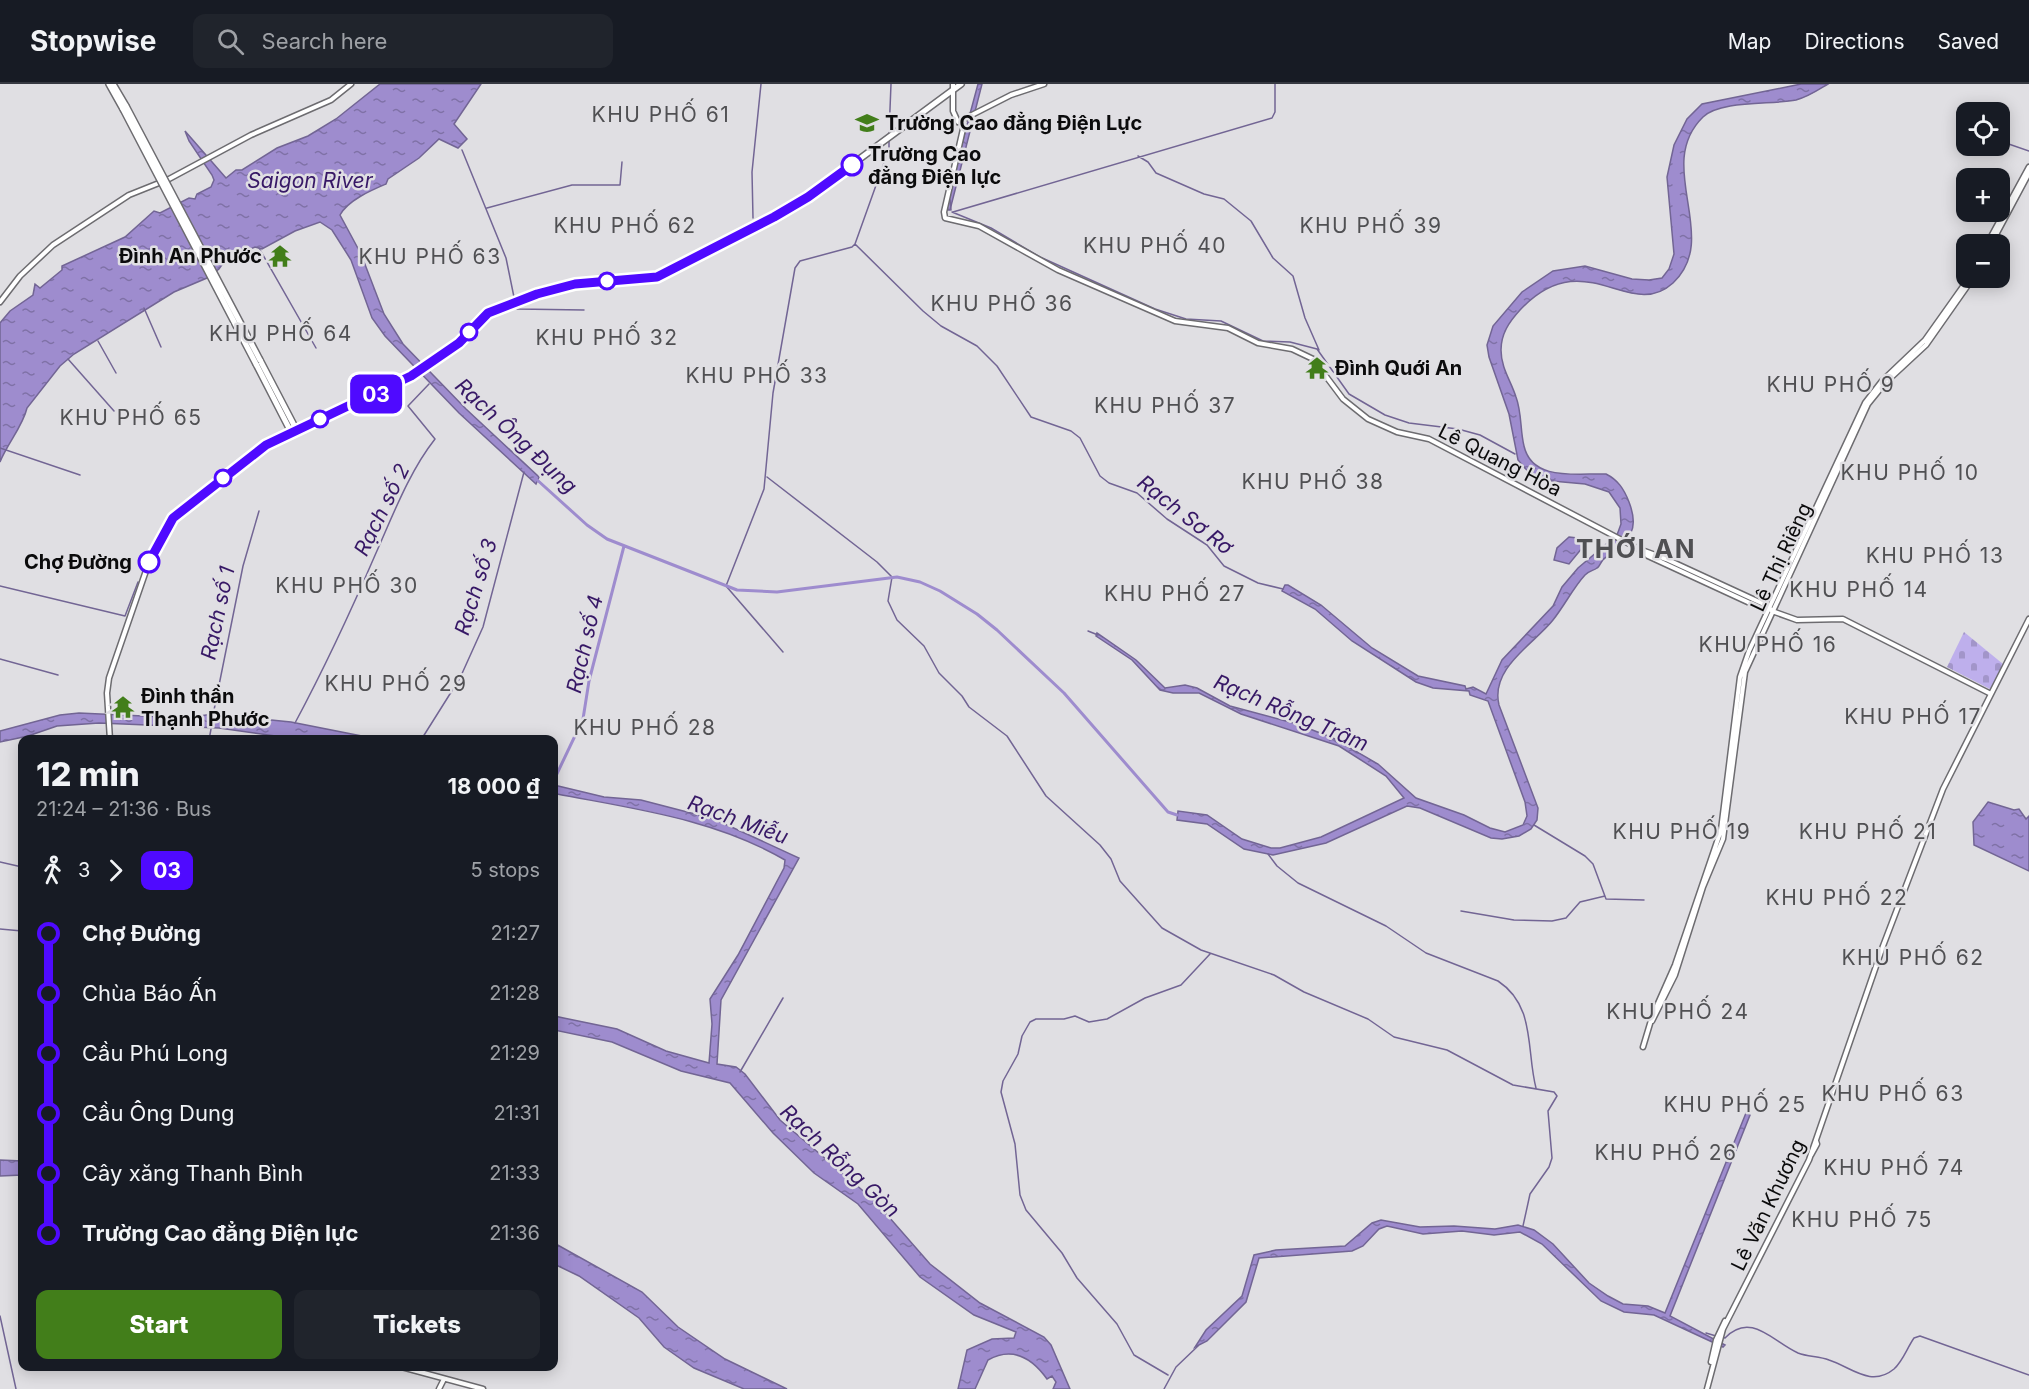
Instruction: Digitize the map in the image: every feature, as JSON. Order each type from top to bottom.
[{"type":"main road","points":[[111,84],[293,430],[368,399],[411,376],[459,343],[488,313],[537,294],[575,284],[662,275],[808,197],[953,87],[961,84]]},
{"type":"street","points":[[0,302],[20,276],[53,245],[129,195],[201,163],[251,135],[331,100],[351,84]]},
{"type":"street","points":[[959,120],[1044,84]]},
{"type":"street","name":"Lê Quang Hòa","points":[[953,87],[953,111],[963,132],[944,212],[945,218],[979,226],[1058,270],[1177,322],[1226,328],[1258,343],[1292,349],[1313,359],[1343,399],[1368,419],[1397,432],[1429,439],[1641,550],[1648,556],[1765,610],[1771,610]]},
{"type":"street","points":[[1994,234],[2029,167]]},
{"type":"street","points":[[1995,234],[2029,173]]},
{"type":"street","name":"Lê Thị Riêng","points":[[1643,1047],[1719,840],[1740,677],[1869,397],[1925,340],[1964,288]]},
{"type":"street","points":[[110,735],[107,693],[119,648],[149,562],[173,518],[261,449],[293,430]]},
{"type":"street","points":[[1771,610],[1797,620],[1843,619],[1991,694]]},
{"type":"street","name":"Lê Văn Khương","points":[[1707,1389],[1716,1344],[1722,1328],[1811,1155],[1809,1152],[1816,1141],[1883,946],[1943,789],[2029,619]]},
{"type":"street","points":[[416,1371],[483,1389]]},
{"type":"street","points":[[439,1389],[444,1379]]},
{"type":"green space","points":[[1964,632],[2003,664],[1990,689],[1947,667]]},
{"type":"water","name":"Saigon River","points":[[380,84],[481,84],[454,124],[467,139],[458,148],[439,139],[419,158],[388,179],[386,184],[354,200],[340,215],[361,254],[384,314],[403,344],[466,409],[539,477],[536,484],[459,413],[385,336],[372,318],[351,260],[332,230],[320,222],[295,231],[262,249],[255,247],[226,259],[219,269],[207,278],[174,292],[74,354],[60,366],[27,408],[0,462],[0,323],[10,311],[33,295],[35,284],[40,288],[62,270],[62,266],[125,237],[154,211],[160,213],[189,198],[195,199],[197,194],[211,187],[214,180],[212,175],[189,141],[185,131],[226,178],[236,170],[242,170],[277,148],[308,136],[336,119]]},
{"type":"water","points":[[978,84],[982,84],[950,210],[948,210],[946,203]]},
{"type":"water","points":[[1801,84],[1828,84],[1796,100],[1734,105],[1711,112],[1703,117],[1689,136],[1684,157],[1684,179],[1691,223],[1691,245],[1686,265],[1673,283],[1656,293],[1640,294],[1585,282],[1565,282],[1543,291],[1520,310],[1504,333],[1501,344],[1503,363],[1518,403],[1524,446],[1529,457],[1536,465],[1558,473],[1610,476],[1625,493],[1633,521],[1630,535],[1625,541],[1598,567],[1585,575],[1553,620],[1507,668],[1501,679],[1498,692],[1499,705],[1538,808],[1537,820],[1531,829],[1519,836],[1491,838],[1420,808],[1407,806],[1326,843],[1273,855],[1244,849],[1207,824],[1177,820],[1178,811],[1207,815],[1242,839],[1271,848],[1280,848],[1321,837],[1404,798],[1386,776],[1339,746],[1241,714],[1199,693],[1173,693],[1160,690],[1132,660],[1096,636],[1097,633],[1136,660],[1165,688],[1185,685],[1197,688],[1230,706],[1297,724],[1333,738],[1378,764],[1416,798],[1464,815],[1490,828],[1505,832],[1523,825],[1527,816],[1525,802],[1488,701],[1470,695],[1469,691],[1433,688],[1416,682],[1352,641],[1315,609],[1282,591],[1285,585],[1288,585],[1321,605],[1372,648],[1418,676],[1465,686],[1466,689],[1473,687],[1486,694],[1502,660],[1553,606],[1562,587],[1578,568],[1617,535],[1621,524],[1620,508],[1609,492],[1585,484],[1541,480],[1531,475],[1518,460],[1509,414],[1489,357],[1487,345],[1493,326],[1522,292],[1553,271],[1585,266],[1632,279],[1662,278],[1669,269],[1674,254],[1667,177],[1674,145],[1687,119],[1702,104]]},
{"type":"water","points":[[1569,537],[1586,539],[1587,542],[1569,564],[1554,560],[1557,548]]},
{"type":"water","points":[[79,713],[186,718],[213,714],[291,722],[357,735],[269,735],[219,728],[99,723],[57,726],[31,735],[18,735],[18,738],[0,742],[0,731],[60,715]]},
{"type":"water","points":[[558,786],[604,797],[641,800],[714,819],[799,858],[721,1000],[717,1064],[736,1067],[745,1074],[780,1120],[875,1201],[930,1264],[980,1303],[1044,1337],[1051,1345],[1070,1389],[1053,1389],[1056,1382],[1052,1376],[1047,1379],[1028,1360],[1014,1354],[1006,1354],[988,1360],[975,1389],[958,1389],[967,1350],[992,1339],[1014,1338],[1016,1332],[974,1315],[920,1277],[858,1204],[814,1173],[773,1133],[730,1083],[681,1071],[612,1042],[558,1031],[558,1017],[617,1029],[666,1051],[709,1063],[712,1024],[710,999],[738,955],[784,868],[785,860],[731,834],[645,811],[558,794]]},
{"type":"water","points":[[1988,802],[2014,810],[2019,809],[2026,819],[2029,816],[2029,871],[1974,845],[1973,822]]},
{"type":"water","points":[[1746,1113],[1750,1115],[1670,1316],[1725,1345],[1723,1347],[1654,1315],[1624,1312],[1601,1301],[1542,1244],[1520,1232],[1494,1235],[1462,1231],[1423,1234],[1387,1226],[1379,1229],[1363,1246],[1352,1251],[1259,1258],[1246,1302],[1207,1341],[1195,1347],[1206,1330],[1242,1296],[1254,1255],[1276,1250],[1345,1246],[1372,1223],[1381,1220],[1420,1227],[1454,1226],[1495,1229],[1518,1225],[1534,1230],[1553,1244],[1589,1283],[1608,1296],[1623,1304],[1648,1306],[1665,1313]]},
{"type":"water","points":[[0,1160],[18,1161],[18,1175],[0,1176]]},
{"type":"water","points":[[558,1245],[642,1292],[678,1327],[725,1359],[787,1389],[744,1389],[694,1368],[664,1347],[639,1318],[579,1276],[558,1266]]},
{"type":"waterway","points":[[753,218],[752,172],[761,84]]},
{"type":"waterway","points":[[889,134],[891,84]]},
{"type":"waterway","points":[[953,212],[1272,118],[1275,112],[1275,84]]},
{"type":"waterway","points":[[783,652],[726,586],[764,489],[773,393],[795,268],[800,261],[852,247],[855,244],[889,149],[889,139]]},
{"type":"waterway","points":[[2010,144],[2029,151]]},
{"type":"waterway","points":[[462,150],[506,258],[515,302]]},
{"type":"waterway","points":[[1138,156],[1148,162],[1156,173],[1204,194],[1224,199],[1251,221],[1273,258],[1293,276],[1305,318],[1319,350]]},
{"type":"waterway","points":[[487,208],[572,185],[620,185],[622,162]]},
{"type":"waterway","points":[[950,200],[951,210]]},
{"type":"waterway","points":[[952,212],[991,228],[1040,257],[1155,309],[1186,319],[1221,321],[1263,341],[1290,342],[1317,349],[1349,394],[1385,415],[1409,423],[1458,429],[1480,435],[1515,454]]},
{"type":"waterway","name":"Rạch Sơ Rơ","points":[[855,244],[923,311],[941,326],[977,346],[997,366],[1031,417],[1071,431],[1080,438],[1100,476],[1109,483],[1137,493],[1167,519],[1207,545],[1224,566],[1258,583],[1283,589]]},
{"type":"waterway","points":[[259,248],[316,348]]},
{"type":"waterway","points":[[516,306],[517,309],[584,310]]},
{"type":"waterway","points":[[144,308],[161,347]]},
{"type":"waterway","points":[[98,341],[116,373]]},
{"type":"waterway","points":[[68,359],[114,411]]},
{"type":"waterway","name":"Rạch số 2","points":[[295,723],[337,639],[402,494],[417,465],[435,439],[408,406],[429,384]]},
{"type":"waterway","points":[[0,448],[80,475]]},
{"type":"waterway","name":"Rạch số 3","points":[[424,735],[460,678],[483,627],[524,472]]},
{"type":"waterway","points":[[767,477],[877,562],[892,577],[888,601],[897,620],[924,646],[939,673],[962,696],[969,707],[1007,736],[1046,796],[1100,845],[1111,859],[1120,881],[1162,928],[1201,950],[1274,975],[1304,992],[1368,1019],[1394,1037],[1447,1050],[1513,1085],[1554,1092],[1557,1096],[1548,1111],[1552,1158],[1549,1167],[1530,1194],[1523,1226]]},
{"type":"waterway","name":"Rạch Ông Đụng","points":[[535,478],[587,525],[607,539],[737,590],[777,592],[897,577],[920,582],[940,591],[977,614],[997,630],[1064,693],[1168,812],[1177,815]]},
{"type":"waterway","name":"Rạch số 1","points":[[213,715],[243,566],[259,511]]},
{"type":"waterway","name":"Rạch số 4","points":[[558,772],[583,719],[589,681],[624,546]]},
{"type":"waterway","points":[[0,586],[125,616],[138,582]]},
{"type":"waterway","name":"Rạch Rỗng Trâm","points":[[1088,631],[1098,635]]},
{"type":"waterway","points":[[0,659],[58,675]]},
{"type":"waterway","points":[[210,735],[211,729]]},
{"type":"waterway","points":[[1534,825],[1585,856],[1593,864],[1606,899],[1644,900]]},
{"type":"waterway","points":[[1268,854],[1277,866],[1298,883],[1386,926],[1426,953],[1498,981],[1510,991],[1519,1003],[1528,1030],[1536,1088]]},
{"type":"waterway","points":[[0,862],[18,866]]},
{"type":"waterway","points":[[1461,911],[1514,920],[1552,921],[1566,918],[1580,902],[1605,896]]},
{"type":"waterway","points":[[0,929],[18,931]]},
{"type":"waterway","points":[[1168,1375],[1134,1355],[1117,1324],[1077,1278],[1062,1253],[1026,1210],[1020,1195],[1015,1144],[1001,1092],[1003,1081],[1018,1054],[1022,1036],[1030,1022],[1036,1019],[1064,1019],[1075,1016],[1089,1022],[1107,1019],[1145,998],[1181,985],[1210,954]]},
{"type":"waterway","points":[[740,1072],[783,998]]},
{"type":"waterway","points":[[0,1316],[16,1389]]},
{"type":"waterway","points":[[1721,1337],[1725,1338],[1735,1330],[1744,1327],[1753,1328],[1798,1353],[1825,1359],[1861,1374],[1877,1377],[1894,1369],[1914,1338],[1920,1336],[2029,1375]]},
{"type":"waterway","points":[[1706,1333],[1716,1336]]},
{"type":"waterway","points":[[1164,1389],[1176,1367],[1198,1346]]},
{"type":"bus line","name":"03","points":[[149,562],[173,518],[266,445],[368,399],[411,376],[459,343],[488,313],[537,294],[575,284],[657,277],[774,217],[808,197],[852,165]]},
{"type":"place","name":"Trường Cao đẳng Điện Lực","points":[[867,123]]},
{"type":"place","name":"Trường Cao đẳng Điện lực","points":[[852,165]]},
{"type":"place","name":"Đình An Phước","points":[[280,256]]},
{"type":"place","name":"Đình Quới An","points":[[1317,368]]},
{"type":"place","name":"Chợ Đường","points":[[149,562]]},
{"type":"place","name":"Đình thần Thạnh Phước","points":[[123,707]]},
{"type":"district","name":"KHU PHỐ 61","points":[[661,115]]},
{"type":"district","name":"KHU PHỐ 62","points":[[625,226]]},
{"type":"district","name":"KHU PHỐ 39","points":[[1371,226]]},
{"type":"district","name":"KHU PHỐ 40","points":[[1155,246]]},
{"type":"district","name":"KHU PHỐ 63","points":[[430,257]]},
{"type":"district","name":"KHU PHỐ 36","points":[[1002,304]]},
{"type":"district","name":"KHU PHỐ 64","points":[[281,334]]},
{"type":"district","name":"KHU PHỐ 32","points":[[607,338]]},
{"type":"district","name":"KHU PHỐ 33","points":[[757,376]]},
{"type":"district","name":"KHU PHỐ 9","points":[[1831,385]]},
{"type":"district","name":"KHU PHỐ 37","points":[[1165,406]]},
{"type":"district","name":"KHU PHỐ 65","points":[[131,418]]},
{"type":"district","name":"KHU PHỐ 10","points":[[1910,473]]},
{"type":"district","name":"KHU PHỐ 38","points":[[1313,482]]},
{"type":"district","name":"THỚI AN","points":[[1636,549]]},
{"type":"district","name":"KHU PHỐ 13","points":[[1935,556]]},
{"type":"district","name":"KHU PHỐ 30","points":[[347,586]]},
{"type":"district","name":"KHU PHỐ 14","points":[[1859,590]]},
{"type":"district","name":"KHU PHỐ 27","points":[[1175,594]]},
{"type":"district","name":"KHU PHỐ 16","points":[[1768,645]]},
{"type":"district","name":"KHU PHỐ 29","points":[[396,684]]},
{"type":"district","name":"KHU PHỐ 17","points":[[1913,717]]},
{"type":"district","name":"KHU PHỐ 28","points":[[645,728]]},
{"type":"district","name":"KHU PHỐ 19","points":[[1682,832]]},
{"type":"district","name":"KHU PHỐ 21","points":[[1868,832]]},
{"type":"district","name":"KHU PHỐ 22","points":[[1837,898]]},
{"type":"district","name":"KHU PHỐ 62","points":[[1913,958]]},
{"type":"district","name":"KHU PHỐ 24","points":[[1678,1012]]},
{"type":"district","name":"KHU PHỐ 63","points":[[1893,1094]]},
{"type":"district","name":"KHU PHỐ 25","points":[[1735,1105]]},
{"type":"district","name":"KHU PHỐ 26","points":[[1666,1153]]},
{"type":"district","name":"KHU PHỐ 74","points":[[1894,1168]]},
{"type":"district","name":"KHU PHỐ 75","points":[[1862,1220]]},
{"type":"water label","name":"Rạch Miễu","points":[[738,820]]},
{"type":"water label","name":"Rạch Rỗng Gòn","points":[[840,1161]]}]
